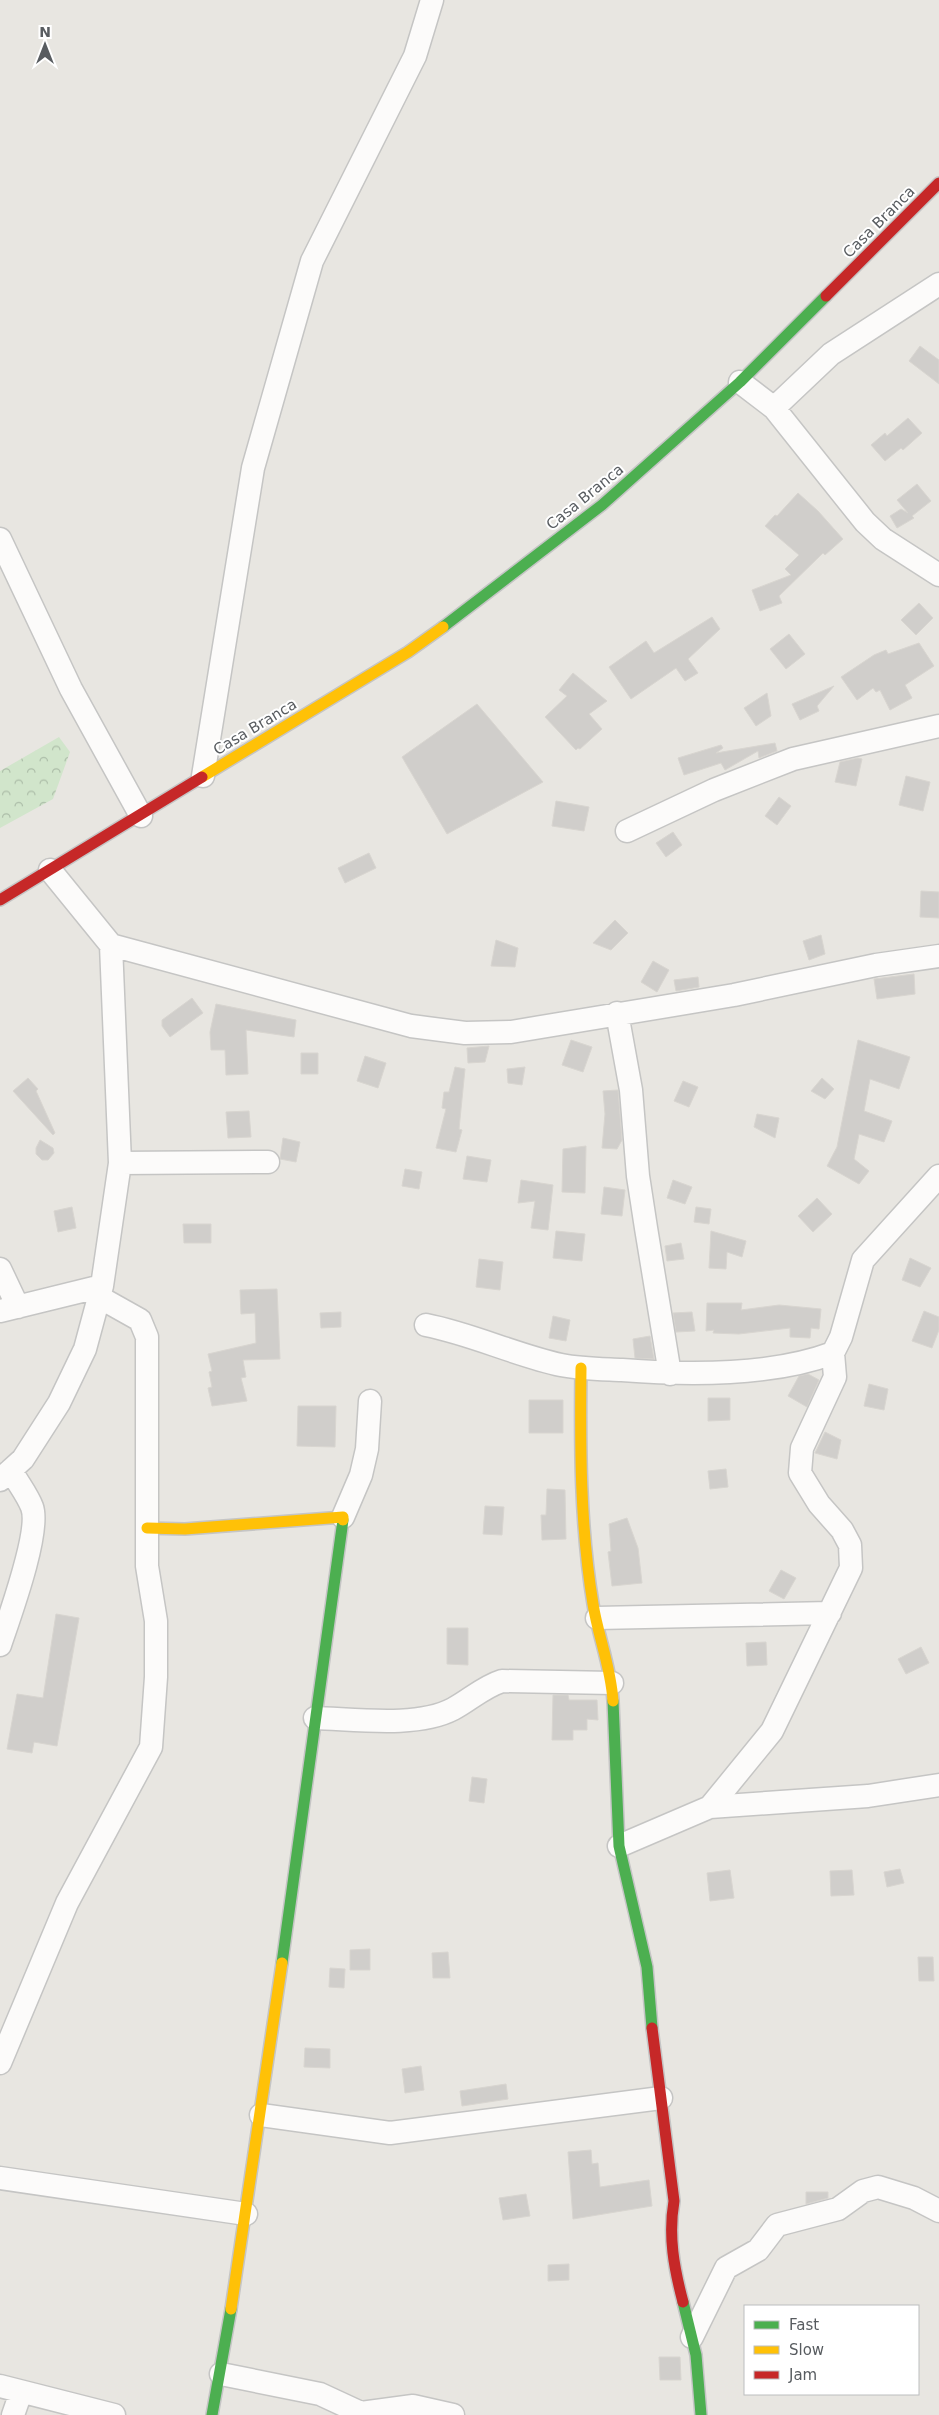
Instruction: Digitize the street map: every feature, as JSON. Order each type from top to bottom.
[{"type":"main road","name":"Casa Branca","points":[[0,900],[408,652],[602,505],[740,382],[939,183]]},
{"type":"main road","points":[[581,1368],[580,1459],[583,1523],[596,1618],[612,1683],[619,1846],[647,1967],[674,2201],[669,2219],[669,2240],[692,2337],[702,2415]]},
{"type":"main road","points":[[147,1528],[185,1529],[343,1517],[261,2116],[221,2374],[212,2415]]},
{"type":"street","points":[[203,776],[253,468],[312,261],[416,56],[432,0]]},
{"type":"street","points":[[774,408],[831,354],[939,284]]},
{"type":"street","points":[[740,382],[774,408],[865,522],[883,540],[939,575]]},
{"type":"street","points":[[0,539],[71,689],[141,816]]},
{"type":"street","points":[[627,831],[714,790],[793,759],[939,726]]},
{"type":"street","points":[[50,870],[111,945],[411,1026],[464,1033],[510,1032],[734,995],[876,965],[939,956]]},
{"type":"street","points":[[0,1645],[21,1583],[31,1536],[32,1508],[5,1475],[23,1459],[59,1403],[85,1349],[100,1291],[120,1163],[111,945]]},
{"type":"street","points":[[617,1013],[631,1090],[638,1176],[670,1374]]},
{"type":"street","points":[[120,1163],[268,1162]]},
{"type":"street","points":[[710,1807],[772,1731],[851,1568],[850,1545],[842,1530],[819,1504],[800,1473],[802,1448],[835,1377],[833,1353],[841,1337],[863,1260],[939,1176]]},
{"type":"street","points":[[0,1269],[9,1309],[100,1291],[140,1320],[147,1338],[147,1566],[156,1621],[156,1677],[151,1747],[67,1904],[0,2063]]},
{"type":"street","points":[[426,1325],[450,1329],[561,1365],[581,1368],[670,1374],[744,1371],[817,1359],[833,1353]]},
{"type":"street","points":[[343,1517],[361,1475],[367,1449],[370,1401]]},
{"type":"street","points":[[596,1618],[830,1613]]},
{"type":"street","points":[[315,1718],[398,1720],[424,1718],[452,1710],[487,1685],[502,1680],[612,1683]]},
{"type":"street","points":[[619,1846],[710,1807],[868,1796],[939,1786]]},
{"type":"street","points":[[261,2116],[390,2133],[661,2098]]},
{"type":"street","points":[[0,2178],[246,2214]]},
{"type":"street","points":[[692,2337],[726,2268],[758,2250],[777,2226],[838,2209],[863,2190],[878,2187],[914,2198],[939,2211]]},
{"type":"street","points":[[221,2374],[320,2394],[361,2412],[413,2406],[453,2415]]},
{"type":"street","points":[[13,2415],[10,2389],[114,2415]]},
{"type":"green space","points":[[59,737],[70,752],[53,799],[0,828],[0,771]]},
{"type":"building","points":[[920,346],[939,360],[939,384],[909,361]]},
{"type":"building","points":[[908,418],[922,433],[903,450],[901,448],[885,461],[871,445],[885,433],[887,436]]},
{"type":"building","points":[[917,484],[931,501],[912,516],[914,518],[897,528],[890,516],[901,509],[908,513],[897,500]]},
{"type":"building","points":[[798,493],[818,511],[843,539],[825,555],[823,553],[779,596],[782,603],[760,611],[752,590],[791,575],[785,569],[799,555],[765,526]]},
{"type":"building","points":[[919,603],[933,618],[916,635],[901,620]]},
{"type":"building","points":[[712,617],[720,629],[688,659],[698,673],[685,681],[676,668],[631,699],[609,667],[646,641],[654,653]]},
{"type":"building","points":[[789,634],[805,654],[786,669],[770,649]]},
{"type":"building","points":[[919,643],[934,666],[905,685],[912,698],[890,710],[880,690],[876,692],[873,688],[857,700],[841,677],[874,655],[886,650],[888,654]]},
{"type":"building","points":[[573,673],[607,701],[589,714],[602,729],[580,749],[576,750],[545,717],[567,696],[559,690]]},
{"type":"building","points":[[834,686],[817,706],[819,711],[800,720],[792,704]]},
{"type":"building","points":[[767,693],[771,716],[756,726],[744,708]]},
{"type":"building","points":[[477,704],[543,782],[447,834],[402,757]]},
{"type":"building","points":[[775,743],[777,751],[759,758],[758,751],[725,770],[721,763],[684,775],[678,758],[721,745],[723,748],[716,753]]},
{"type":"building","points":[[858,758],[862,759],[856,786],[835,782],[840,762]]},
{"type":"building","points":[[906,776],[930,782],[923,811],[899,805]]},
{"type":"building","points":[[779,797],[791,806],[777,825],[765,816]]},
{"type":"building","points":[[556,801],[589,807],[584,831],[552,826]]},
{"type":"building","points":[[673,832],[682,845],[666,857],[656,843]]},
{"type":"building","points":[[369,853],[376,868],[345,883],[338,868]]},
{"type":"building","points":[[921,891],[939,892],[939,918],[920,917]]},
{"type":"building","points":[[615,920],[628,933],[611,950],[593,943]]},
{"type":"building","points":[[821,935],[825,954],[809,960],[803,941]]},
{"type":"building","points":[[496,940],[518,948],[515,967],[491,966]]},
{"type":"building","points":[[653,961],[669,970],[657,992],[641,982]]},
{"type":"building","points":[[914,974],[915,994],[877,999],[874,979]]},
{"type":"building","points":[[698,977],[699,987],[676,991],[674,980]]},
{"type":"building","points":[[192,998],[203,1013],[170,1037],[162,1026],[162,1020]]},
{"type":"building","points":[[216,1004],[296,1020],[294,1037],[246,1030],[248,1074],[226,1075],[225,1050],[211,1050],[210,1032]]},
{"type":"building","points":[[571,1040],[592,1047],[583,1072],[562,1065]]},
{"type":"building","points":[[858,1040],[910,1057],[899,1089],[870,1079],[864,1111],[892,1121],[884,1142],[859,1134],[854,1159],[869,1171],[859,1184],[827,1166],[837,1147]]},
{"type":"building","points":[[489,1046],[485,1062],[468,1063],[467,1048]]},
{"type":"building","points":[[301,1053],[318,1053],[318,1074],[301,1074]]},
{"type":"building","points":[[365,1056],[386,1063],[378,1088],[357,1081]]},
{"type":"building","points":[[455,1067],[465,1069],[459,1129],[462,1130],[456,1152],[436,1148],[446,1109],[442,1108],[444,1092],[449,1092]]},
{"type":"building","points":[[525,1067],[522,1085],[508,1083],[507,1069]]},
{"type":"building","points":[[28,1078],[38,1089],[36,1091],[55,1133],[53,1135],[13,1091]]},
{"type":"building","points":[[822,1078],[834,1089],[825,1099],[811,1091]]},
{"type":"building","points":[[683,1081],[698,1087],[689,1107],[674,1101]]},
{"type":"building","points":[[618,1090],[622,1140],[617,1149],[602,1148],[605,1114],[603,1091]]},
{"type":"building","points":[[249,1111],[251,1137],[228,1138],[226,1112]]},
{"type":"building","points":[[757,1114],[779,1118],[775,1138],[754,1127]]},
{"type":"building","points":[[283,1138],[300,1142],[296,1162],[280,1159]]},
{"type":"building","points":[[40,1140],[53,1148],[54,1153],[48,1160],[42,1160],[36,1154],[36,1148]]},
{"type":"building","points":[[586,1146],[585,1193],[562,1192],[563,1149]]},
{"type":"building","points":[[467,1156],[491,1160],[487,1182],[463,1179]]},
{"type":"building","points":[[405,1169],[422,1172],[419,1189],[402,1186]]},
{"type":"building","points":[[521,1180],[553,1185],[548,1230],[531,1228],[535,1201],[518,1203]]},
{"type":"building","points":[[673,1180],[692,1187],[685,1204],[667,1198]]},
{"type":"building","points":[[604,1187],[625,1190],[622,1216],[601,1214]]},
{"type":"building","points":[[817,1198],[832,1214],[813,1232],[798,1216]]},
{"type":"building","points":[[72,1207],[76,1228],[58,1232],[54,1211]]},
{"type":"building","points":[[696,1207],[711,1209],[709,1224],[694,1222]]},
{"type":"building","points":[[183,1224],[211,1224],[211,1243],[184,1243]]},
{"type":"building","points":[[556,1231],[585,1234],[582,1261],[553,1258]]},
{"type":"building","points":[[711,1231],[746,1241],[742,1257],[727,1252],[726,1269],[709,1268]]},
{"type":"building","points":[[681,1243],[684,1259],[667,1261],[665,1246]]},
{"type":"building","points":[[910,1258],[931,1268],[920,1287],[902,1280]]},
{"type":"building","points":[[479,1259],[503,1262],[500,1290],[476,1287]]},
{"type":"building","points":[[277,1289],[280,1359],[243,1360],[246,1377],[241,1378],[247,1401],[212,1406],[208,1388],[212,1387],[209,1372],[212,1371],[208,1354],[256,1343],[255,1313],[241,1314],[240,1290]]},
{"type":"building","points":[[707,1303],[742,1303],[741,1310],[779,1305],[821,1309],[819,1329],[811,1328],[810,1338],[790,1337],[790,1328],[739,1334],[713,1333],[714,1330],[706,1331]]},
{"type":"building","points":[[924,1311],[939,1317],[939,1330],[932,1348],[912,1341]]},
{"type":"building","points":[[341,1312],[341,1327],[321,1328],[320,1313]]},
{"type":"building","points":[[692,1312],[695,1331],[676,1332],[673,1313]]},
{"type":"building","points":[[553,1316],[570,1320],[566,1341],[549,1338]]},
{"type":"building","points":[[650,1336],[654,1359],[635,1358],[633,1339]]},
{"type":"building","points":[[808,1374],[819,1380],[807,1407],[788,1396],[799,1376]]},
{"type":"building","points":[[869,1384],[888,1389],[884,1410],[864,1406]]},
{"type":"building","points":[[708,1398],[730,1398],[730,1420],[708,1421]]},
{"type":"building","points":[[529,1400],[563,1400],[563,1433],[529,1433]]},
{"type":"building","points":[[298,1406],[336,1406],[335,1447],[297,1446]]},
{"type":"building","points":[[825,1432],[841,1440],[837,1459],[815,1453]]},
{"type":"building","points":[[726,1469],[728,1487],[710,1489],[708,1471]]},
{"type":"building","points":[[547,1489],[565,1490],[566,1539],[542,1540],[541,1515],[546,1515]]},
{"type":"building","points":[[485,1506],[504,1507],[502,1535],[483,1534]]},
{"type":"building","points":[[627,1518],[638,1548],[642,1583],[612,1586],[608,1552],[611,1551],[609,1524]]},
{"type":"building","points":[[781,1570],[796,1578],[784,1599],[769,1591]]},
{"type":"building","points":[[56,1614],[79,1618],[57,1746],[34,1742],[32,1753],[7,1749],[17,1694],[43,1698]]},
{"type":"building","points":[[447,1628],[468,1628],[468,1665],[447,1664]]},
{"type":"building","points":[[766,1642],[767,1665],[747,1666],[746,1643]]},
{"type":"building","points":[[921,1647],[929,1663],[906,1674],[898,1659]]},
{"type":"building","points":[[553,1695],[568,1695],[569,1700],[597,1700],[598,1720],[587,1719],[587,1730],[573,1730],[573,1740],[552,1740]]},
{"type":"building","points":[[472,1777],[487,1779],[484,1803],[469,1801]]},
{"type":"building","points":[[900,1869],[904,1883],[887,1887],[884,1872]]},
{"type":"building","points":[[730,1870],[734,1898],[710,1901],[707,1873]]},
{"type":"building","points":[[852,1870],[854,1895],[831,1896],[830,1871]]},
{"type":"building","points":[[370,1949],[370,1970],[350,1970],[350,1950]]},
{"type":"building","points":[[448,1952],[450,1978],[433,1978],[432,1953]]},
{"type":"building","points":[[918,1957],[933,1957],[934,1981],[919,1981]]},
{"type":"building","points":[[330,1968],[345,1969],[344,1988],[329,1987]]},
{"type":"building","points":[[305,2048],[330,2049],[330,2068],[304,2067]]},
{"type":"building","points":[[421,2066],[424,2090],[405,2093],[402,2069]]},
{"type":"building","points":[[506,2084],[508,2099],[462,2106],[460,2091]]},
{"type":"building","points":[[591,2150],[592,2164],[598,2163],[600,2187],[649,2180],[652,2206],[573,2219],[568,2152]]},
{"type":"building","points":[[806,2192],[828,2192],[828,2198],[806,2204]]},
{"type":"building","points":[[526,2194],[530,2216],[503,2220],[499,2198]]},
{"type":"building","points":[[569,2264],[569,2280],[548,2281],[548,2265]]},
{"type":"building","points":[[659,2357],[680,2357],[681,2380],[660,2380]]},
{"type":"traffic: fast","points":[[443,627],[602,505],[740,382],[826,296]]},
{"type":"traffic: fast","points":[[282,1963],[343,1520]]},
{"type":"traffic: fast","points":[[613,1701],[619,1846],[647,1967],[652,2028]]},
{"type":"traffic: fast","points":[[683,2302],[696,2355],[701,2415]]},
{"type":"traffic: fast","points":[[212,2415],[231,2309]]},
{"type":"traffic: slow","points":[[202,777],[408,652],[443,627]]},
{"type":"traffic: slow","points":[[581,1368],[583,1515],[593,1604],[610,1676],[613,1701]]},
{"type":"traffic: slow","points":[[147,1528],[185,1529],[343,1517],[343,1520]]},
{"type":"traffic: slow","points":[[231,2309],[282,1963]]},
{"type":"traffic: jam","points":[[826,296],[939,183]]},
{"type":"traffic: jam","points":[[0,900],[202,777]]},
{"type":"traffic: jam","points":[[652,2028],[674,2201],[672,2214],[673,2252],[683,2302]]}]
